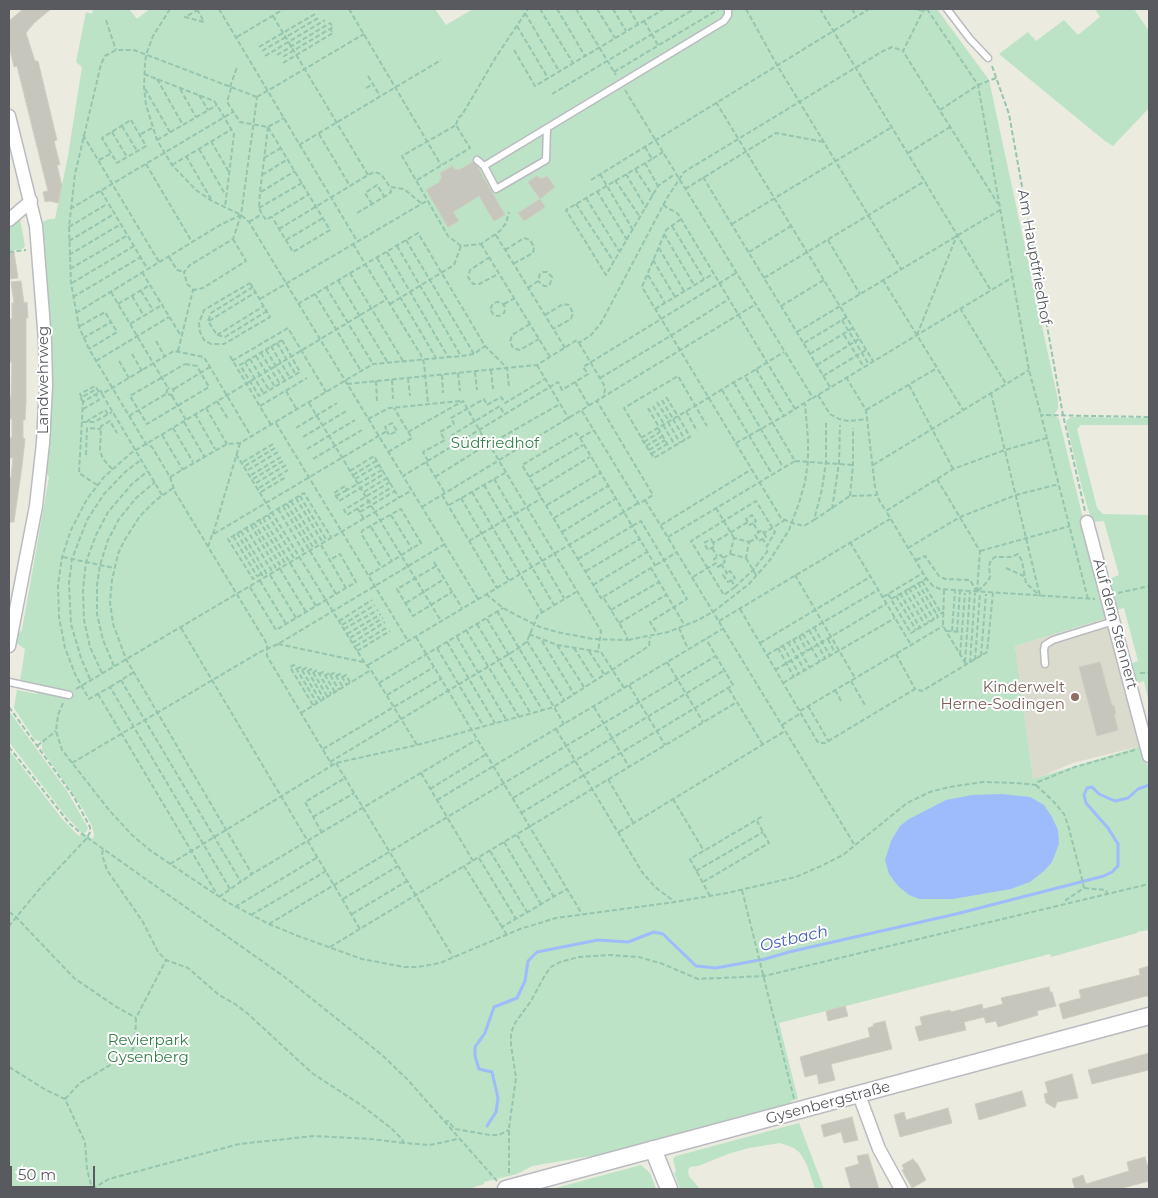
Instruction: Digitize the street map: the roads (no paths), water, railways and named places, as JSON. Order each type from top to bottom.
[{"type":"street","name":"Landwehrweg","points":[[9,116],[31,201],[38,249],[45,341],[46,386],[43,443],[36,506],[9,646]]},
{"type":"street","points":[[9,220],[31,201]]},
{"type":"street","name":"Auf dem Stennert","points":[[1087,522],[1148,751]]},
{"type":"street","name":"Gysenbergstraße","points":[[504,1185],[653,1149],[1149,1016]]},
{"type":"street","points":[[859,1095],[879,1149],[901,1189]]},
{"type":"street","points":[[653,1149],[669,1189]]},
{"type":"lane","points":[[484,166],[724,21],[728,15],[728,9]]},
{"type":"lane","points":[[947,9],[970,39],[988,58]]},
{"type":"lane","points":[[478,160],[484,166],[496,190],[546,160],[547,128]]},
{"type":"lane","points":[[1045,664],[1044,650],[1046,645],[1053,640],[1114,621]]},
{"type":"lane","points":[[9,682],[69,695]]},
{"type":"water","points":[[1002,794],[1030,797],[1044,805],[1052,817],[1058,830],[1059,844],[1052,862],[1044,871],[1030,882],[1011,889],[953,899],[919,899],[909,895],[898,886],[889,874],[885,860],[891,841],[900,826],[909,819],[946,800],[972,795]]},
{"type":"waterway","name":"Ostbach","points":[[487,1126],[496,1112],[498,1098],[492,1072],[479,1069],[475,1056],[475,1047],[485,1033],[494,1007],[517,998],[525,981],[528,961],[537,952],[598,940],[628,942],[654,932],[663,934],[696,966],[716,968],[765,959],[956,914],[1104,876],[1118,866],[1118,844],[1108,828],[1086,803],[1084,795],[1087,788],[1092,787],[1099,794],[1115,801],[1128,798],[1138,789],[1149,785]]},
{"type":"place","name":"Kinderwelt Herne-Sodingen","points":[[1075,697]]},
{"type":"park label","name":"Südfriedhof","points":[[495,444]]},
{"type":"park label","name":"Revierpark Gysenberg","points":[[148,1050]]}]
